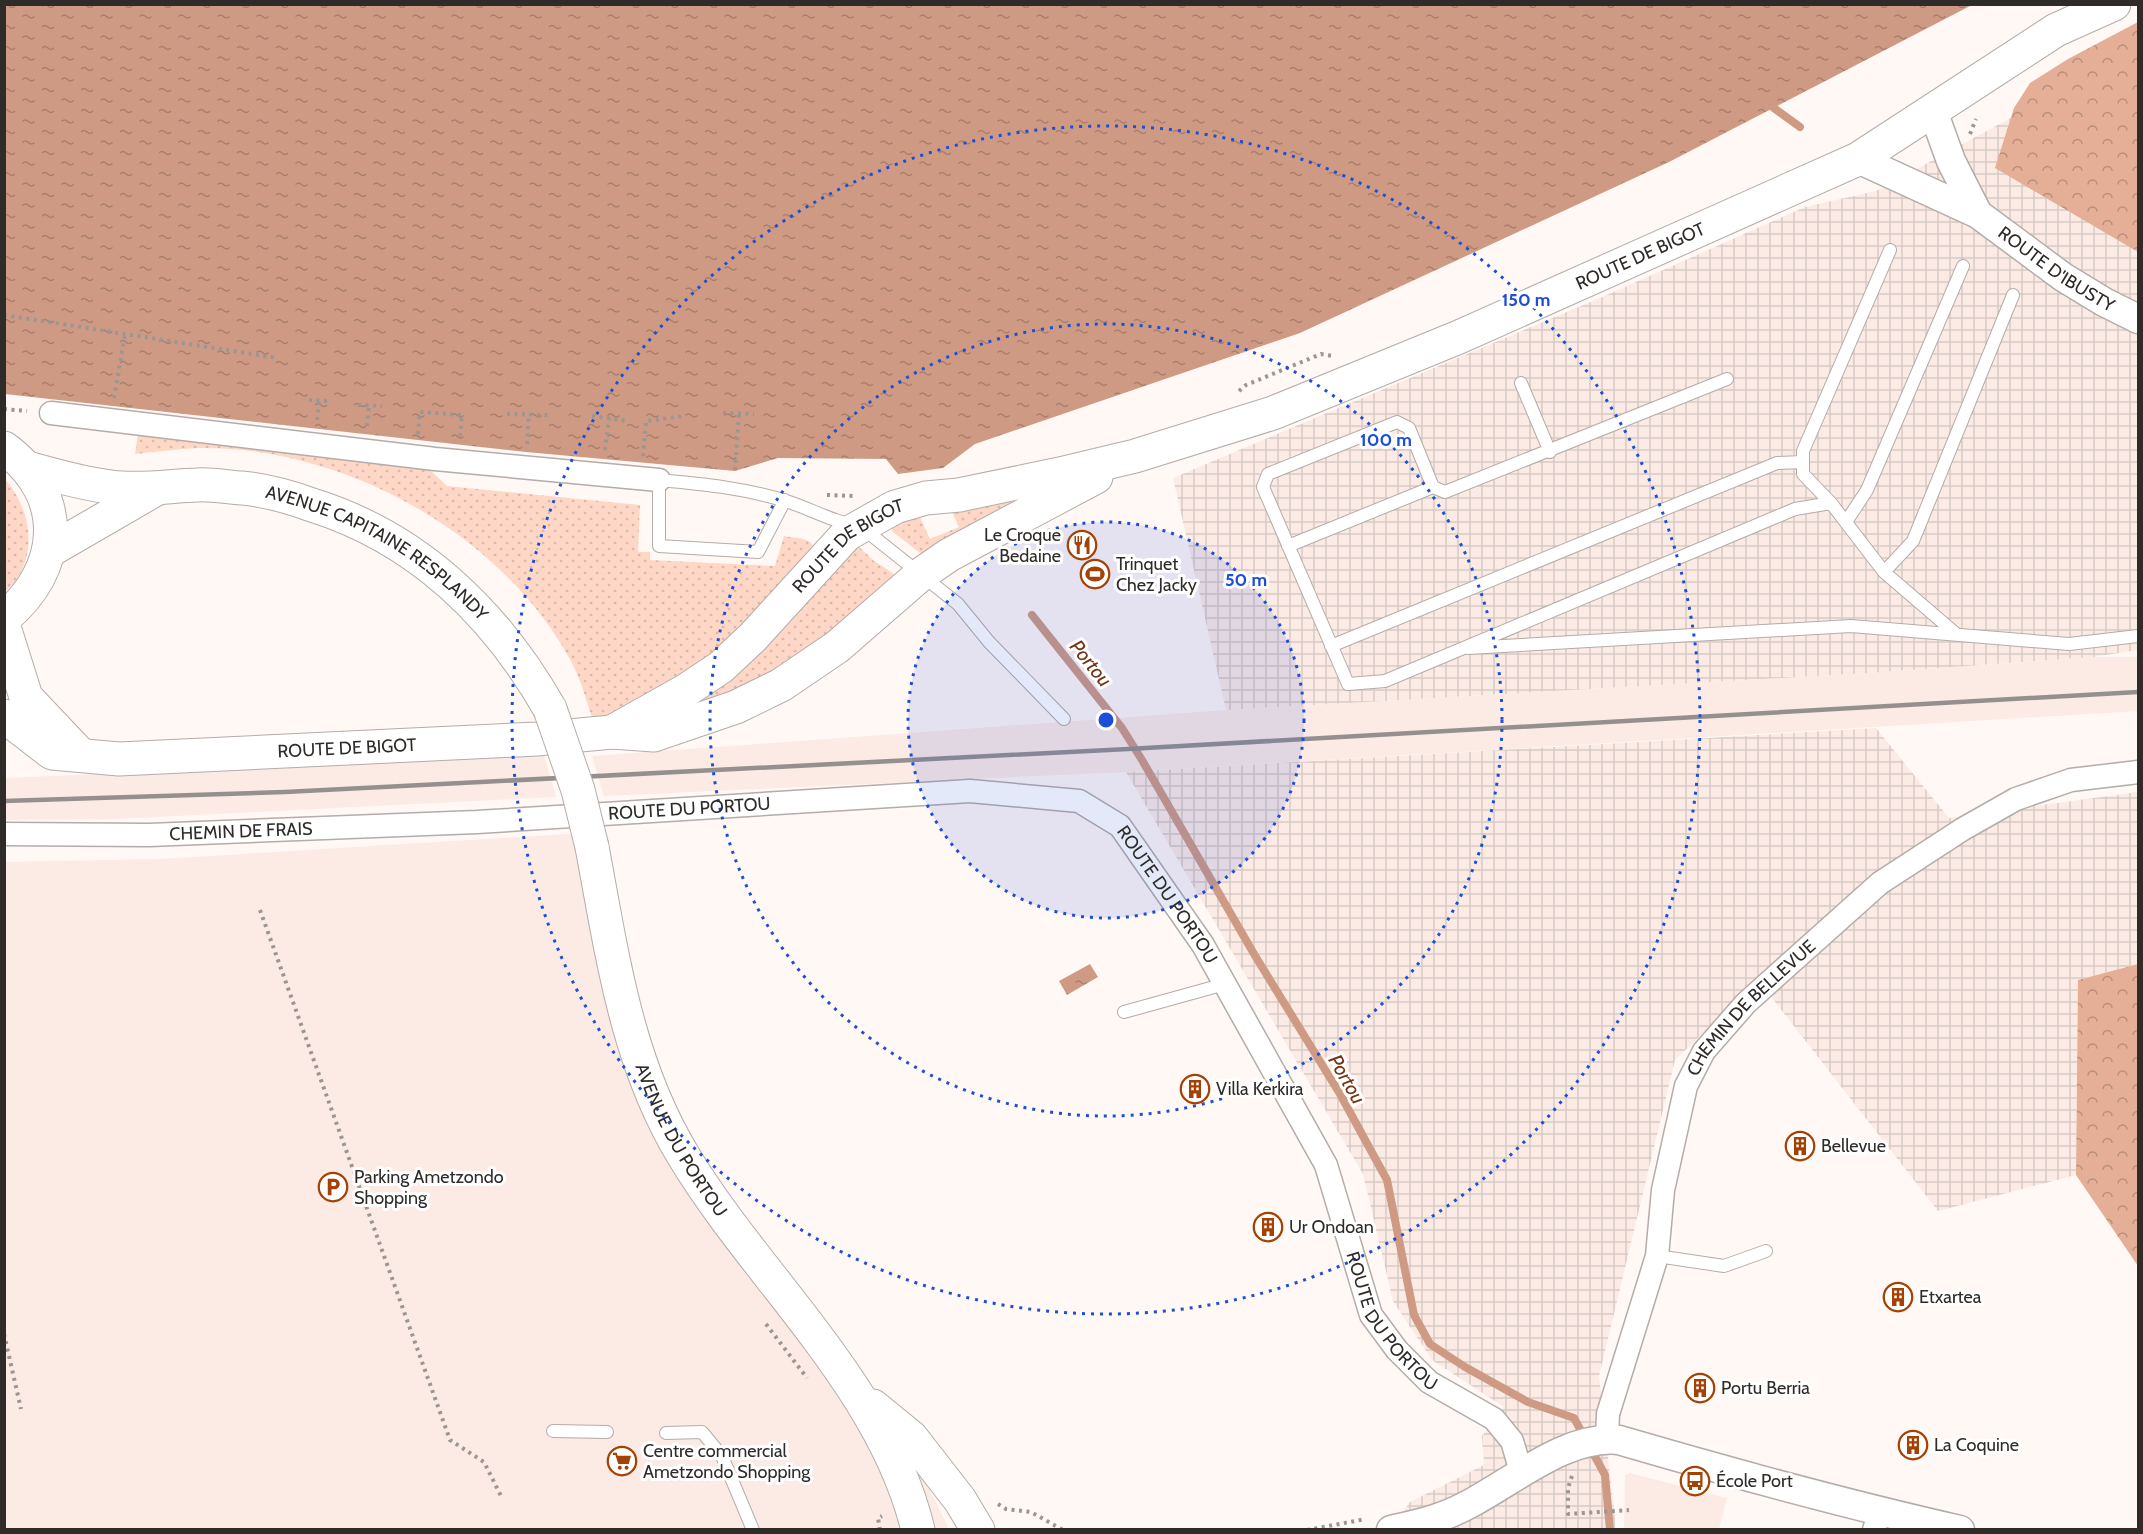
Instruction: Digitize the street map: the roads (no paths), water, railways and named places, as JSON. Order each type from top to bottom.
[{"type":"main road","name":"ROUTE DE BIGOT","points":[[612,732],[721,667],[753,637],[825,556],[860,526],[895,507],[926,498],[959,495],[1135,456],[1273,413],[1459,337],[1858,159],[2056,30],[2114,4]]},
{"type":"main road","name":"ROUTE DE BIGOT","points":[[4,716],[52,753],[131,758],[537,739],[612,732],[654,735],[736,707],[781,685],[837,647],[920,575],[976,539],[1135,456]]},
{"type":"main road","name":"AVENUE CAPITAINE RESPLANDY","points":[[16,458],[111,488],[156,489],[198,484],[245,488],[293,499],[368,526],[438,571],[479,608],[507,642],[550,709],[578,790],[591,848]]},
{"type":"main road","points":[[4,618],[24,602],[41,578],[50,551],[51,521],[43,493],[16,458]]},
{"type":"main road","name":"AVENUE CAPITAINE RESPLANDY","points":[[50,551],[156,489]]},
{"type":"main road","points":[[4,627],[26,697],[81,756]]},
{"type":"main road","name":"AVENUE DU PORTOU","points":[[591,848],[625,1015],[658,1110],[684,1156],[739,1235],[857,1394],[904,1482],[918,1530]]},
{"type":"main road","name":"AVENUE DU PORTOU","points":[[857,1394],[911,1437],[960,1500],[978,1530]]},
{"type":"street","points":[[1933,111],[1952,161],[1978,214]]},
{"type":"street","name":"ROUTE D'IBUSTY","points":[[1858,159],[1978,214],[2063,277],[2104,302],[2139,319]]},
{"type":"street","points":[[51,413],[103,422],[416,457],[659,480]]},
{"type":"street","name":"CHEMIN DE BELLEVUE","points":[[1607,1438],[1608,1414],[1657,1257],[1663,1190],[1686,1086],[1704,1051],[1746,1003],[1880,883],[1963,829],[2016,799],[2071,780],[2139,772]]},
{"type":"street","name":"ROUTE DU PORTOU","points":[[477,822],[969,791],[1079,801],[1120,826],[1203,945],[1326,1165],[1347,1243],[1371,1315],[1396,1350],[1429,1382],[1494,1419],[1512,1441],[1522,1475]]},
{"type":"street","name":"CHEMIN DE FRAIS","points":[[4,834],[149,835],[477,822]]},
{"type":"street","points":[[1391,1530],[1441,1517],[1522,1475],[1571,1461],[1607,1438],[1877,1520],[1960,1530]]},
{"type":"lane","points":[[1890,250],[1803,451],[1803,474],[1831,503],[1884,572],[1955,633]]},
{"type":"lane","points":[[1846,522],[1867,490],[1964,266]]},
{"type":"lane","points":[[1884,572],[1913,541],[2013,295]]},
{"type":"lane","points":[[1726,379],[1550,452],[1445,492],[1433,486],[1409,428],[1397,422],[1268,474],[1263,487],[1348,684],[1385,681],[1795,509],[1831,503]]},
{"type":"lane","points":[[1521,383],[1550,452]]},
{"type":"lane","points":[[1331,646],[1777,463],[1803,462]]},
{"type":"lane","points":[[785,501],[758,552],[659,546],[659,480],[735,487],[785,501],[846,524],[860,526],[958,604],[989,642],[1064,719]]},
{"type":"lane","points":[[1288,546],[1433,486]]},
{"type":"lane","points":[[1458,649],[1851,626],[2069,644],[2139,636]]},
{"type":"lane","points":[[1124,1012],[1225,984]]},
{"type":"lane","points":[[1657,1257],[1724,1266],[1766,1251]]},
{"type":"lane","points":[[553,1431],[607,1432]]},
{"type":"lane","points":[[666,1433],[702,1432],[722,1456],[753,1530]]},
{"type":"water","points":[[5,4],[1972,5],[1669,162],[1300,333],[975,444],[943,468],[898,474],[886,459],[778,458],[735,471],[526,452],[5,394]]},
{"type":"water","points":[[1090,964],[1098,977],[1067,995],[1059,981]]},
{"type":"waterway","points":[[1767,103],[1800,127]]},
{"type":"waterway","name":"Portou","points":[[1032,615],[1122,728],[1254,954],[1340,1094],[1387,1180],[1414,1315],[1430,1344],[1465,1367],[1528,1402],[1574,1418],[1605,1475],[1610,1530]]},
{"type":"railway","points":[[4,801],[285,792],[1128,749],[2138,692]]},
{"type":"place","name":"Le Croque Bedaine","points":[[1082,545]]},
{"type":"place","name":"Trinquet Chez Jacky","points":[[1095,574]]},
{"type":"place","name":"Villa Kerkira","points":[[1195,1089]]},
{"type":"place","name":"Bellevue","points":[[1800,1146]]},
{"type":"place","name":"Parking Ametzondo Shopping","points":[[333,1187]]},
{"type":"place","name":"Ur Ondoan","points":[[1268,1227]]},
{"type":"place","name":"Etxartea","points":[[1898,1297]]},
{"type":"place","name":"Portu Berria","points":[[1700,1388]]},
{"type":"place","name":"La Coquine","points":[[1913,1445]]},
{"type":"place","name":"Centre commercial Ametzondo Shopping","points":[[622,1461]]},
{"type":"place","name":"École Port","points":[[1695,1481]]}]
